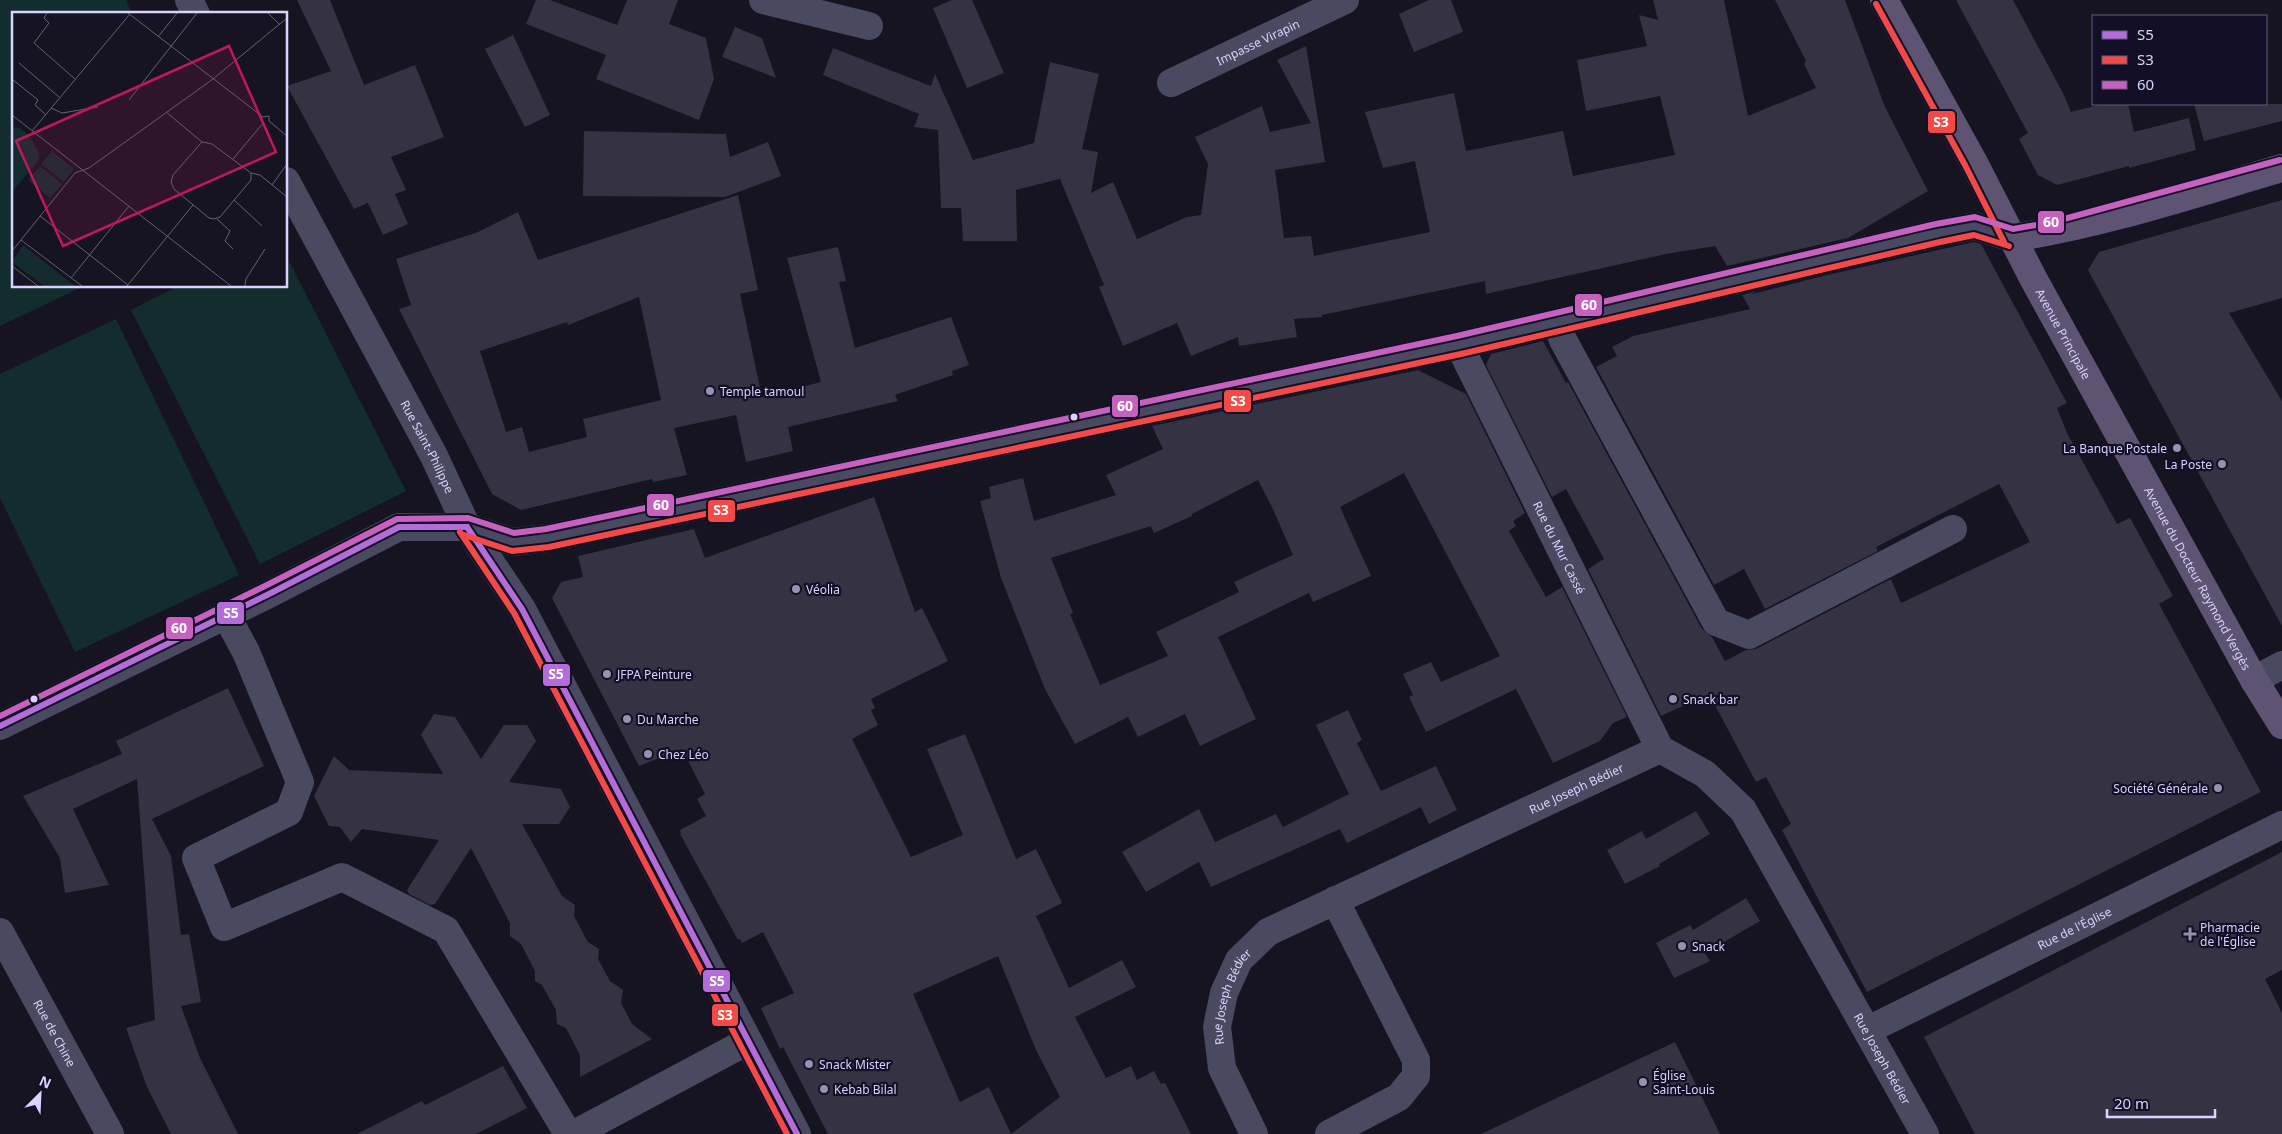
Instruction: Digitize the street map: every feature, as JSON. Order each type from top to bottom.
[{"type":"main road","points":[[1884,0],[1973,160],[2012,238],[2055,232],[2282,168]]},
{"type":"main road","name":"Avenue Principale","points":[[2012,238],[2116,428]]},
{"type":"main road","name":"Avenue du Docteur Raymond Vergès","points":[[2116,428],[2254,680],[2282,725]]},
{"type":"street","points":[[189,0],[195,12]]},
{"type":"street","points":[[764,0],[869,26]]},
{"type":"street","name":"Impasse Virapin","points":[[1171,83],[1345,0]]},
{"type":"street","name":"Rue Saint-Philippe","points":[[288,185],[434,456],[467,527],[522,609],[798,1134]]},
{"type":"street","points":[[0,726],[226,615],[399,527],[467,527],[513,542],[547,538],[1460,345],[1938,233],[1975,226],[2012,238]]},
{"type":"street","points":[[1556,322],[1563,340],[1716,622],[1749,635],[1953,528]]},
{"type":"street","name":"Rue du Mur Cassé","points":[[1460,345],[1660,749]]},
{"type":"street","points":[[226,615],[246,652],[300,782],[289,812],[196,858],[224,927],[342,877],[446,930],[568,1134]]},
{"type":"street","points":[[2254,680],[2282,665]]},
{"type":"street","name":"Rue Joseph Bédier","points":[[1254,1134],[1222,1068],[1217,1028],[1224,993],[1239,960],[1268,932],[1660,749],[1705,774],[1743,810],[1925,1134]]},
{"type":"street","name":"Rue de l'Église","points":[[1868,1030],[2282,825]]},
{"type":"street","points":[[1328,1134],[1399,1097],[1416,1076],[1416,1060],[1336,900]]},
{"type":"street","name":"Rue de Chine","points":[[0,932],[110,1134]]},
{"type":"street","points":[[574,1134],[748,1040]]},
{"type":"green space","points":[[0,0],[126,0],[131,12],[12,12],[12,288],[80,288],[0,326]]},
{"type":"green space","points":[[288,259],[406,491],[260,564],[131,310],[174,288],[288,288]]},
{"type":"green space","points":[[116,319],[239,575],[75,652],[0,498],[0,374]]},
{"type":"building","points":[[297,0],[330,0],[364,85],[415,65],[444,137],[391,157],[406,190],[395,194],[408,224],[383,235],[368,203],[354,209],[288,88],[288,86],[331,71]]},
{"type":"building","points":[[536,0],[550,0],[617,25],[627,0],[678,0],[669,24],[706,38],[714,79],[699,120],[596,79],[606,55],[526,24]]},
{"type":"building","points":[[952,0],[972,0],[1004,73],[967,88],[933,8]]},
{"type":"building","points":[[1429,0],[1451,0],[1463,32],[1414,52],[1399,14]]},
{"type":"building","points":[[1653,0],[1724,0],[1748,116],[1816,88],[1804,64],[1806,61],[1775,0],[1845,0],[1885,107],[1928,191],[1848,238],[1727,266],[1715,246],[1666,254],[1486,294],[1485,281],[1322,315],[1322,317],[1294,319],[1297,337],[1239,346],[1238,337],[1191,356],[1177,323],[1123,346],[1099,287],[1104,285],[1060,179],[1016,190],[1017,241],[963,241],[961,208],[941,208],[938,130],[914,127],[919,114],[823,75],[833,48],[931,86],[935,74],[973,160],[1034,143],[1050,62],[1099,74],[1082,149],[1098,152],[1091,193],[1113,182],[1137,239],[1187,217],[1201,215],[1208,164],[1195,137],[1262,106],[1270,132],[1311,123],[1277,60],[1306,46],[1325,162],[1275,170],[1284,238],[1311,236],[1314,256],[1430,232],[1415,161],[1383,168],[1365,112],[1454,93],[1466,151],[1563,131],[1573,176],[1675,155],[1660,96],[1586,111],[1577,60],[1647,46],[1639,15],[1658,20]]},
{"type":"building","points":[[1956,0],[2013,0],[2064,95],[2071,112],[2099,105],[2128,105],[2134,132],[2189,118],[2196,150],[2057,185],[2038,175],[2019,139],[2028,133]]},
{"type":"building","points":[[735,27],[762,38],[776,78],[722,57]]},
{"type":"building","points":[[513,35],[550,115],[525,127],[485,49]]},
{"type":"building","points":[[2282,104],[2282,121],[2204,141],[2194,105]]},
{"type":"building","points":[[584,131],[726,134],[730,157],[768,142],[781,176],[725,197],[583,196]]},
{"type":"building","points":[[738,195],[758,290],[740,294],[762,397],[821,382],[787,258],[838,247],[846,281],[839,282],[855,348],[951,317],[969,365],[952,371],[953,375],[895,395],[898,401],[788,427],[793,451],[746,462],[736,415],[674,428],[687,475],[653,482],[652,479],[521,510],[492,494],[399,309],[411,305],[396,259],[478,232],[518,212],[538,260]],"holes":[[[639,297],[661,400],[583,419],[587,437],[529,452],[522,427],[506,432],[480,351],[567,322],[568,325]]]},
{"type":"building","points":[[2282,200],[2282,298],[2229,313],[2282,401],[2282,626],[2088,270],[2099,252]]},
{"type":"building","points":[[1974,242],[1981,244],[2067,403],[2057,408],[2067,433],[2117,524],[2130,518],[2173,596],[2159,604],[2261,792],[1867,992],[1782,830],[1791,824],[1766,777],[1756,782],[1709,694],[1661,716],[1588,569],[1604,559],[1566,489],[1552,497],[1486,365],[1491,354],[1543,341],[1566,383],[1568,382],[1702,629],[1712,637],[1725,661],[1746,650],[1756,649],[1891,579],[1901,603],[2030,542],[1999,484],[1876,547],[1878,551],[1765,609],[1744,569],[1714,585],[1596,367],[1617,356],[1612,347],[1633,336],[1750,309],[1742,295]]},
{"type":"building","points":[[1418,370],[1466,394],[1525,513],[1513,521],[1516,526],[1509,531],[1546,597],[1562,587],[1627,717],[1613,723],[1600,741],[1553,763],[1516,689],[1426,732],[1409,697],[1413,695],[1403,674],[1431,662],[1441,682],[1500,656],[1404,473],[1340,507],[1371,576],[1313,602],[1309,593],[1218,637],[1256,719],[1200,746],[1185,714],[1138,737],[1128,717],[1075,744],[1045,689],[1001,578],[980,501],[991,498],[989,487],[1023,478],[1034,521],[1116,495],[1106,475],[1163,449],[1152,426]],"holes":[[[1258,480],[1293,555],[1234,582],[1239,592],[1156,632],[1168,656],[1100,685],[1070,614],[1073,613],[1051,558],[1151,526],[1154,533],[1192,516],[1192,514]]]},
{"type":"building","points":[[874,497],[915,612],[922,608],[948,661],[871,699],[875,708],[871,710],[878,725],[852,739],[911,857],[963,835],[927,749],[965,734],[1016,859],[1036,849],[1062,903],[1036,916],[1069,988],[1122,960],[1136,987],[1075,1017],[1106,1078],[1131,1066],[1137,1080],[1154,1071],[1161,1084],[1165,1083],[1191,1134],[1011,1134],[828,1134],[783,1047],[780,1049],[761,1008],[794,993],[763,932],[742,943],[740,939],[738,940],[680,834],[680,830],[706,816],[697,799],[705,794],[682,749],[639,766],[552,598],[561,582],[583,577],[578,556],[694,529],[705,558]],"holes":[[[998,956],[1036,1050],[1060,1097],[1011,1134],[989,1087],[960,1102],[913,994]]]},
{"type":"building","points":[[228,688],[264,766],[152,819],[171,856],[181,935],[189,934],[201,1002],[181,1006],[200,1058],[238,1134],[171,1134],[147,1087],[126,1028],[155,1020],[137,779],[73,809],[109,885],[65,893],[60,858],[23,796],[122,754],[116,741]]},
{"type":"building","points":[[1348,710],[1362,740],[1357,743],[1381,791],[1436,766],[1457,810],[1429,824],[1421,807],[1347,843],[1340,829],[1211,887],[1199,862],[1146,892],[1122,852],[1199,809],[1215,842],[1276,814],[1283,827],[1349,794],[1316,725]]},
{"type":"building","points":[[434,714],[455,717],[481,759],[504,725],[527,725],[536,741],[509,782],[561,789],[570,807],[559,824],[522,824],[562,896],[575,905],[574,916],[588,942],[599,949],[598,959],[610,981],[623,990],[621,1003],[632,1024],[652,1039],[580,1077],[580,1055],[566,1028],[557,1024],[556,1010],[542,985],[535,981],[535,971],[521,944],[510,936],[510,923],[471,848],[435,904],[430,905],[409,894],[407,890],[439,840],[362,829],[351,842],[340,827],[329,826],[314,796],[334,756],[349,770],[443,774],[421,735]]},
{"type":"building","points":[[1696,811],[1710,834],[1659,864],[1660,866],[1625,884],[1607,850],[1642,831],[1646,839]]},
{"type":"building","points":[[2282,852],[2282,970],[2265,979],[2282,1013],[2282,1134],[1975,1134],[1924,1037]]},
{"type":"building","points":[[1746,898],[1760,921],[1705,953],[1710,961],[1674,978],[1656,943],[1690,925],[1693,930]]},
{"type":"building","name":"Église Saint-Louis","points":[[1675,1042],[1720,1134],[1481,1134]]},
{"type":"building","points":[[503,1066],[527,1108],[476,1134],[357,1134],[422,1101],[425,1105]]},
{"type":"transit line","name":"S3","points":[[1876,4],[1965,165],[2004,242]]},
{"type":"transit line","name":"60","points":[[0,716],[397,519],[468,518],[514,533],[546,529],[1457,336],[1936,224],[1975,217],[2013,229],[2053,222],[2280,160]]},
{"type":"transit line","name":"S3","points":[[464,535],[512,551],[549,547],[1461,354],[1940,242],[1974,235],[2009,246]]},
{"type":"transit line","name":"S5","points":[[0,726],[273,592],[399,527],[467,527]]},
{"type":"transit line","name":"S5","points":[[467,527],[522,609],[797,1134]]},
{"type":"transit line","name":"S3","points":[[460,532],[514,613],[787,1134]]},
{"type":"place","name":"Temple tamoul","points":[[710,391]]},
{"type":"place","name":"La Banque Postale","points":[[2177,448]]},
{"type":"place","name":"La Poste","points":[[2222,464]]},
{"type":"place","name":"Véolia","points":[[796,589]]},
{"type":"place","name":"JFPA Peinture","points":[[607,674]]},
{"type":"place","name":"Snack bar","points":[[1673,699]]},
{"type":"place","name":"Du Marche","points":[[627,719]]},
{"type":"place","name":"Chez Léo","points":[[648,754]]},
{"type":"place","name":"Société Générale","points":[[2218,788]]},
{"type":"place","name":"Pharmacie de l'Église","points":[[2190,934]]},
{"type":"place","name":"Snack","points":[[1682,946]]},
{"type":"place","name":"Snack Mister","points":[[809,1064]]},
{"type":"place","name":"Église Saint-Louis","points":[[1643,1082]]},
{"type":"place","name":"Kebab Bilal","points":[[824,1089]]}]
